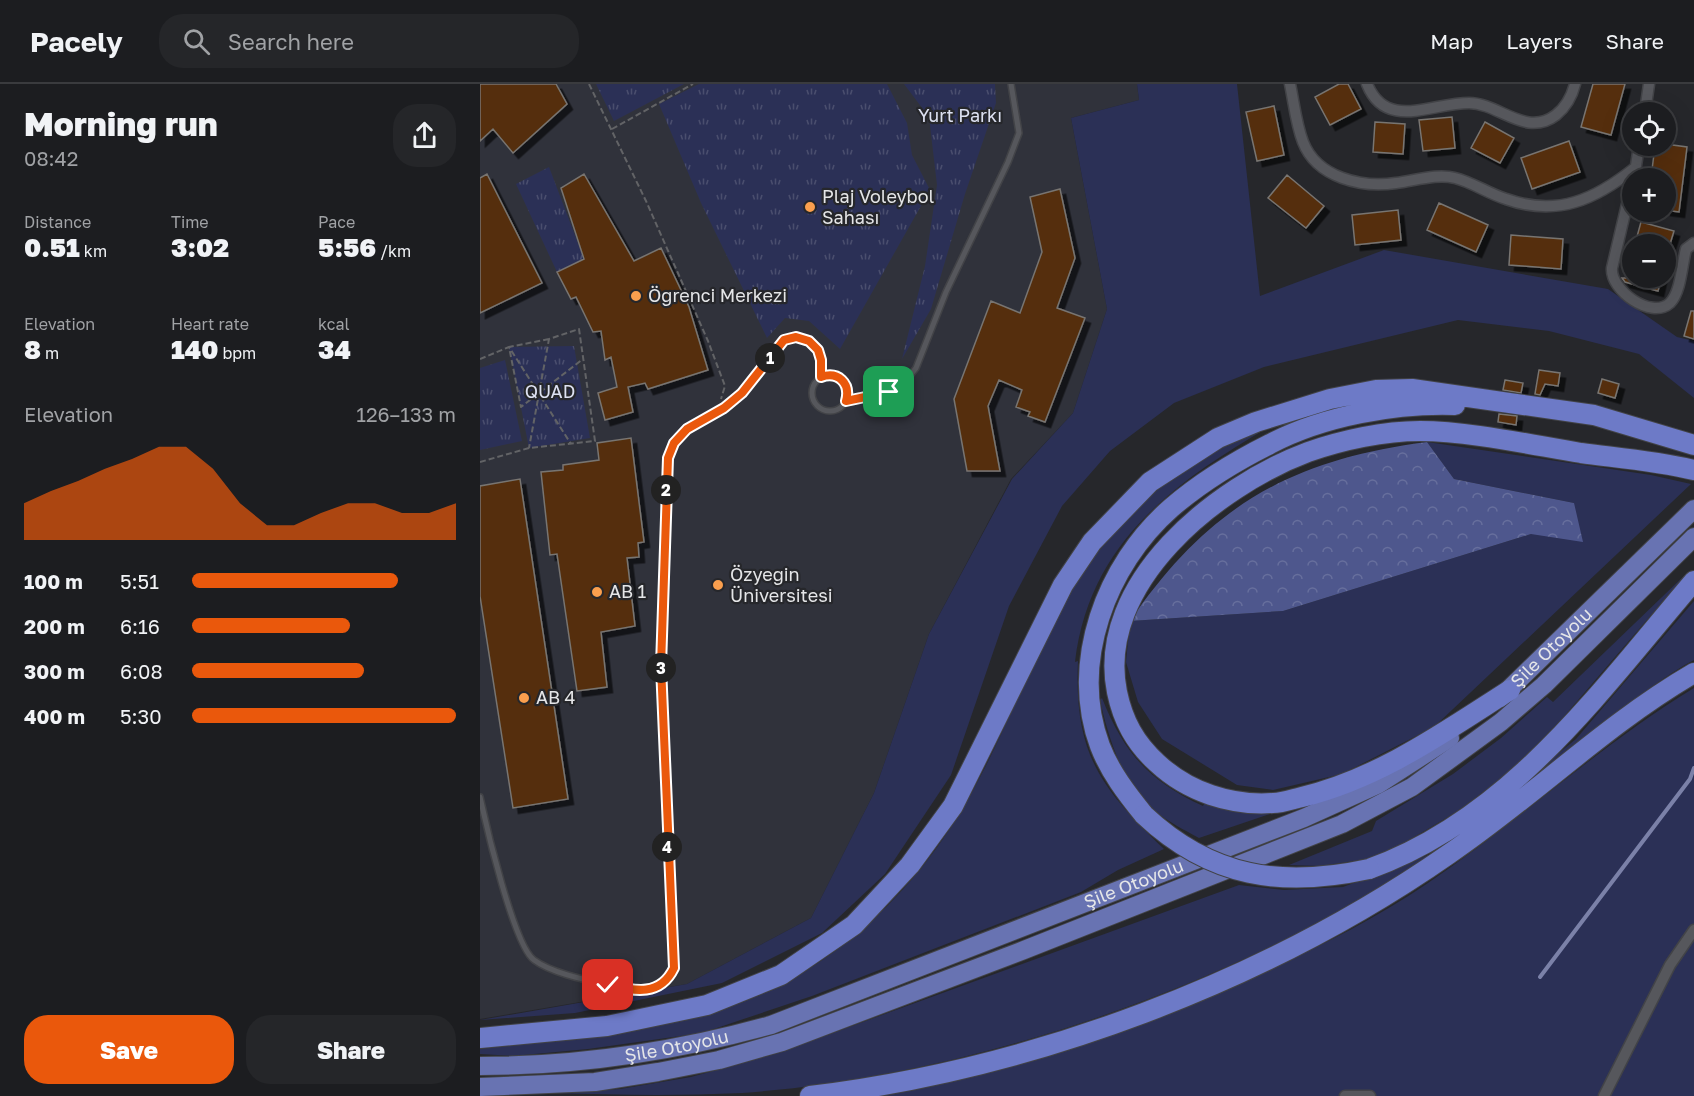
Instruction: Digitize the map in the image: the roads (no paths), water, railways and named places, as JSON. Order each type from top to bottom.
[{"type":"highway","points":[[480,1038],[607,1026],[707,1005],[782,975],[854,925],[910,866],[953,806],[1064,585],[1092,542],[1150,482],[1218,438],[1256,422],[1330,399],[1376,390],[1412,389],[1594,415],[1691,445]]},
{"type":"highway","points":[[1691,445],[1454,405],[1409,405],[1369,412],[1300,431],[1271,443],[1170,509],[1143,540],[1105,600],[1092,638],[1089,671],[1090,702],[1100,747],[1126,793],[1144,815],[1180,843],[1237,871],[1287,879],[1331,877],[1369,869],[1438,837],[1505,790],[1570,725],[1694,581]]},
{"type":"highway","points":[[1510,690],[1410,753],[1352,782],[1275,803],[1231,802],[1198,790],[1168,774],[1144,752],[1120,708],[1114,676],[1114,651],[1119,626],[1132,594],[1157,558],[1193,522],[1251,480],[1308,452],[1363,438],[1420,431],[1687,468]]},
{"type":"highway","name":"Şile Otoyolu","points":[[480,1066],[574,1064],[645,1055],[705,1043],[771,1025],[1293,822],[1379,784],[1448,741],[1510,690],[1694,509]]},
{"type":"highway","name":"Şile Otoyolu","points":[[480,1086],[595,1082],[719,1060],[771,1045],[1055,938],[1342,824],[1412,787],[1501,722],[1544,686],[1694,537]]},
{"type":"highway","points":[[810,1096],[910,1079],[1053,1042],[1164,1004],[1280,953],[1379,901],[1442,860],[1599,739],[1694,673]]},
{"type":"street","points":[[1290,84],[1303,143],[1313,157],[1334,174],[1359,185],[1455,178],[1506,199],[1550,208],[1566,205],[1622,181]]},
{"type":"street","points":[[1367,84],[1374,99],[1383,107],[1395,111],[1470,103],[1521,122],[1534,123],[1554,117],[1565,107],[1575,84]]},
{"type":"street","points":[[1646,102],[1649,84]]},
{"type":"street","points":[[1623,222],[1612,268],[1614,282],[1649,308],[1662,308],[1676,294],[1686,249],[1694,243]]},
{"type":"street","points":[[1604,1096],[1670,965],[1694,930]]},
{"type":"street","points":[[1345,1096],[1370,1096]]},
{"type":"lane","points":[[480,797],[488,835],[520,938],[533,960],[555,969],[626,989],[660,987],[668,980],[674,968],[661,666],[667,475],[674,443],[687,429],[724,408],[742,393],[784,340],[796,337],[809,341],[818,350],[821,360],[821,377],[811,391],[817,406],[833,411],[846,401],[889,392],[908,379],[916,368],[946,292],[1008,162],[1019,133],[1011,84]]},
{"type":"lane","points":[[821,377],[832,375],[842,380],[848,389],[846,401]]},
{"type":"waterway","points":[[1540,977],[1690,779],[1694,768]]},
{"type":"place","name":"Plaj Voleybol Sahası","points":[[810,207]]},
{"type":"place","name":"Öğrenci Merkezi","points":[[636,296]]},
{"type":"place","name":"Özyeğin Üniversitesi","points":[[718,585]]},
{"type":"place","name":"AB 1","points":[[597,592]]},
{"type":"place","name":"AB 4","points":[[524,698]]},
{"type":"park label","name":"Yurt Parkı","points":[[960,116]]},
{"type":"park label","name":"QUAD","points":[[550,392]]}]
